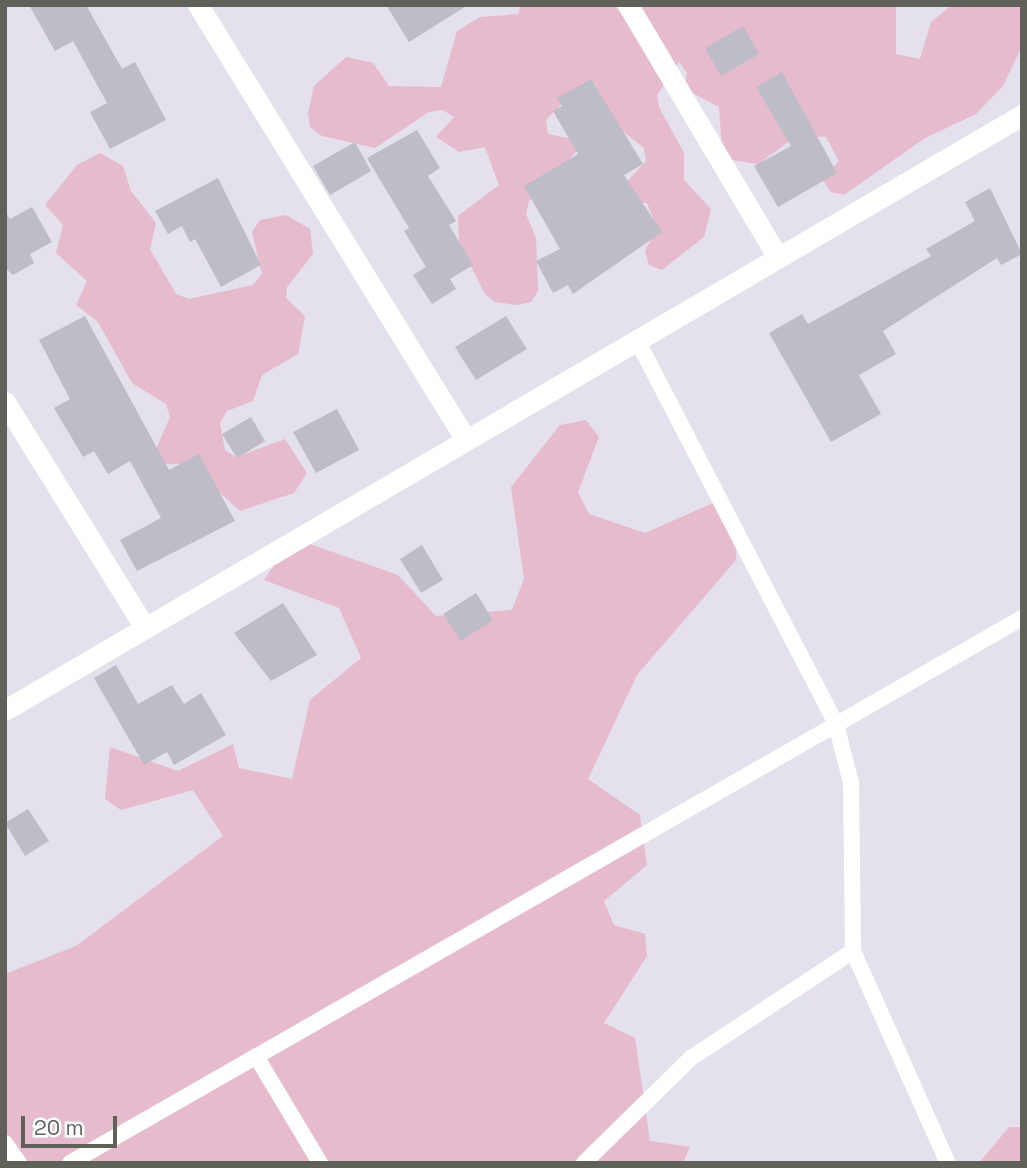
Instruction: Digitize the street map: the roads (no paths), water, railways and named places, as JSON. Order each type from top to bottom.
[{"type":"street","points":[[198,5],[466,440]]},
{"type":"street","points":[[628,5],[778,258]]},
{"type":"street","points":[[5,710],[1022,115]]},
{"type":"street","points":[[5,402],[145,628]]},
{"type":"lane","points":[[637,340],[836,724],[851,783],[853,951],[948,1163]]},
{"type":"lane","points":[[70,1163],[1022,618]]},
{"type":"lane","points":[[584,1163],[691,1058],[853,951]]},
{"type":"lane","points":[[256,1056],[320,1163]]},
{"type":"lane","points":[[5,1143],[19,1163]]}]
